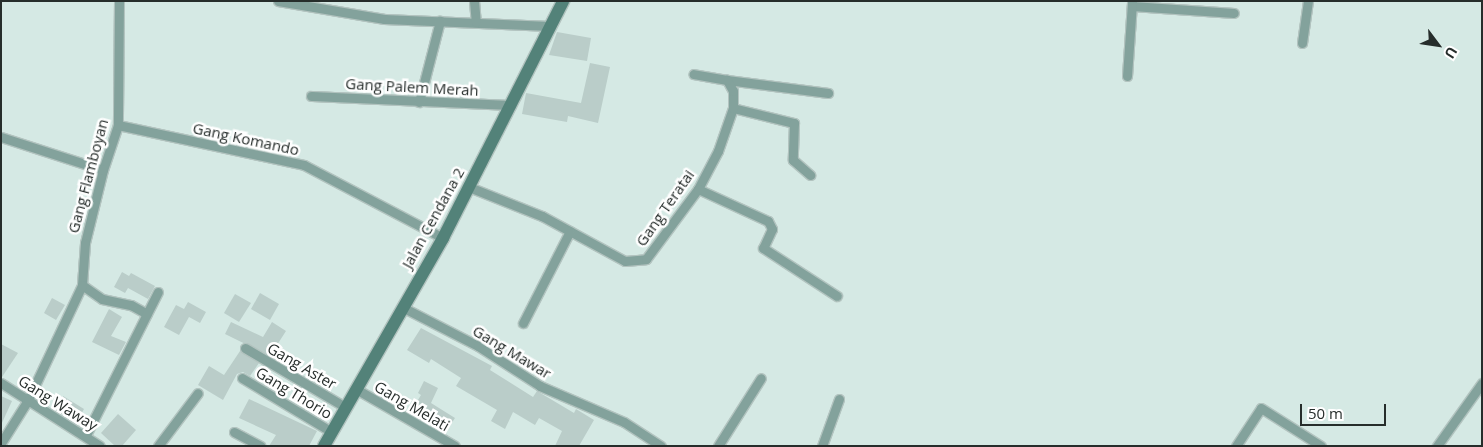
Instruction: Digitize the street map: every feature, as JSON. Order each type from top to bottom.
[{"type":"street","name":"Gang Flamboyan","points":[[82,285],[85,243],[103,170],[118,125],[119,1]]},
{"type":"street","points":[[278,1],[384,19],[550,26]]},
{"type":"street","points":[[474,1],[476,22]]},
{"type":"street","name":"Jalan Cendana 2","points":[[324,446],[442,238],[563,1]]},
{"type":"street","points":[[1302,43],[1308,1]]},
{"type":"street","points":[[1128,76],[1132,4],[1234,13]]},
{"type":"street","points":[[419,102],[440,21]]},
{"type":"street","points":[[694,74],[828,93]]},
{"type":"street","name":"Gang Teratai","points":[[469,187],[542,216],[625,260],[646,260],[698,189],[718,151],[733,108],[733,91],[727,80]]},
{"type":"street","name":"Gang Palem Merah","points":[[311,96],[511,105]]},
{"type":"street","points":[[733,108],[794,123],[793,160],[810,175]]},
{"type":"street","name":"Gang Komando","points":[[118,125],[304,165],[442,238]]},
{"type":"street","points":[[1,137],[103,170]]},
{"type":"street","points":[[698,189],[768,221],[772,229],[763,248],[837,296]]},
{"type":"street","points":[[523,323],[570,231]]},
{"type":"street","points":[[1,444],[28,400],[82,285],[102,299],[130,305],[147,314]]},
{"type":"street","points":[[86,436],[158,292]]},
{"type":"street","name":"Gang Mawar","points":[[402,308],[478,346],[540,386],[624,422],[661,446]]},
{"type":"street","name":"Gang Aster","points":[[245,348],[345,407]]},
{"type":"street","name":"Gang Thorio","points":[[242,378],[332,432]]},
{"type":"street","points":[[718,446],[761,378]]},
{"type":"street","name":"Gang Waway","points":[[1,383],[100,446]]},
{"type":"street","points":[[1437,446],[1482,383]]},
{"type":"street","name":"Gang Melati","points":[[356,389],[455,446]]},
{"type":"street","points":[[158,446],[198,393]]},
{"type":"street","points":[[822,446],[839,399]]},
{"type":"street","points":[[1236,446],[1261,408],[1321,446]]},
{"type":"street","points":[[234,432],[260,446]]},
{"type":"building","points":[[557,32],[591,38],[587,61],[549,55]]},
{"type":"building","points":[[590,63],[610,67],[598,123],[568,116],[567,122],[522,114],[526,93],[581,103]]},
{"type":"building","points":[[122,272],[129,276],[131,273],[155,286],[148,299],[128,288],[125,293],[114,287]]},
{"type":"building","points":[[260,293],[279,304],[270,320],[251,309]]},
{"type":"building","points":[[235,294],[251,303],[239,322],[224,313]]},
{"type":"building","points":[[52,298],[65,305],[56,320],[44,313]]},
{"type":"building","points":[[188,302],[206,312],[200,323],[189,317],[179,335],[164,327],[176,305],[184,309]]},
{"type":"building","points":[[109,309],[122,317],[111,336],[126,342],[119,355],[92,342]]},
{"type":"building","points":[[231,322],[263,337],[272,322],[286,331],[270,356],[225,334]]},
{"type":"building","points":[[421,328],[492,366],[490,370],[533,397],[537,391],[574,413],[576,409],[594,420],[579,446],[555,446],[562,431],[539,418],[535,425],[513,412],[505,429],[491,421],[497,410],[456,386],[461,378],[431,359],[429,363],[407,350]]},
{"type":"building","points":[[1,344],[18,353],[2,377],[1,377]]},
{"type":"building","points":[[240,351],[259,363],[250,376],[243,372],[237,374],[223,400],[198,385],[209,366],[224,375]]},
{"type":"building","points":[[424,381],[438,388],[431,403],[455,418],[445,433],[410,413],[421,395],[418,393]]},
{"type":"building","points":[[1,396],[12,401],[1,425]]},
{"type":"building","points":[[63,396],[84,409],[76,423],[55,410]]},
{"type":"building","points":[[249,399],[317,431],[309,446],[269,446],[276,435],[239,418]]},
{"type":"building","points":[[118,414],[136,430],[122,446],[115,446],[101,433]]}]
